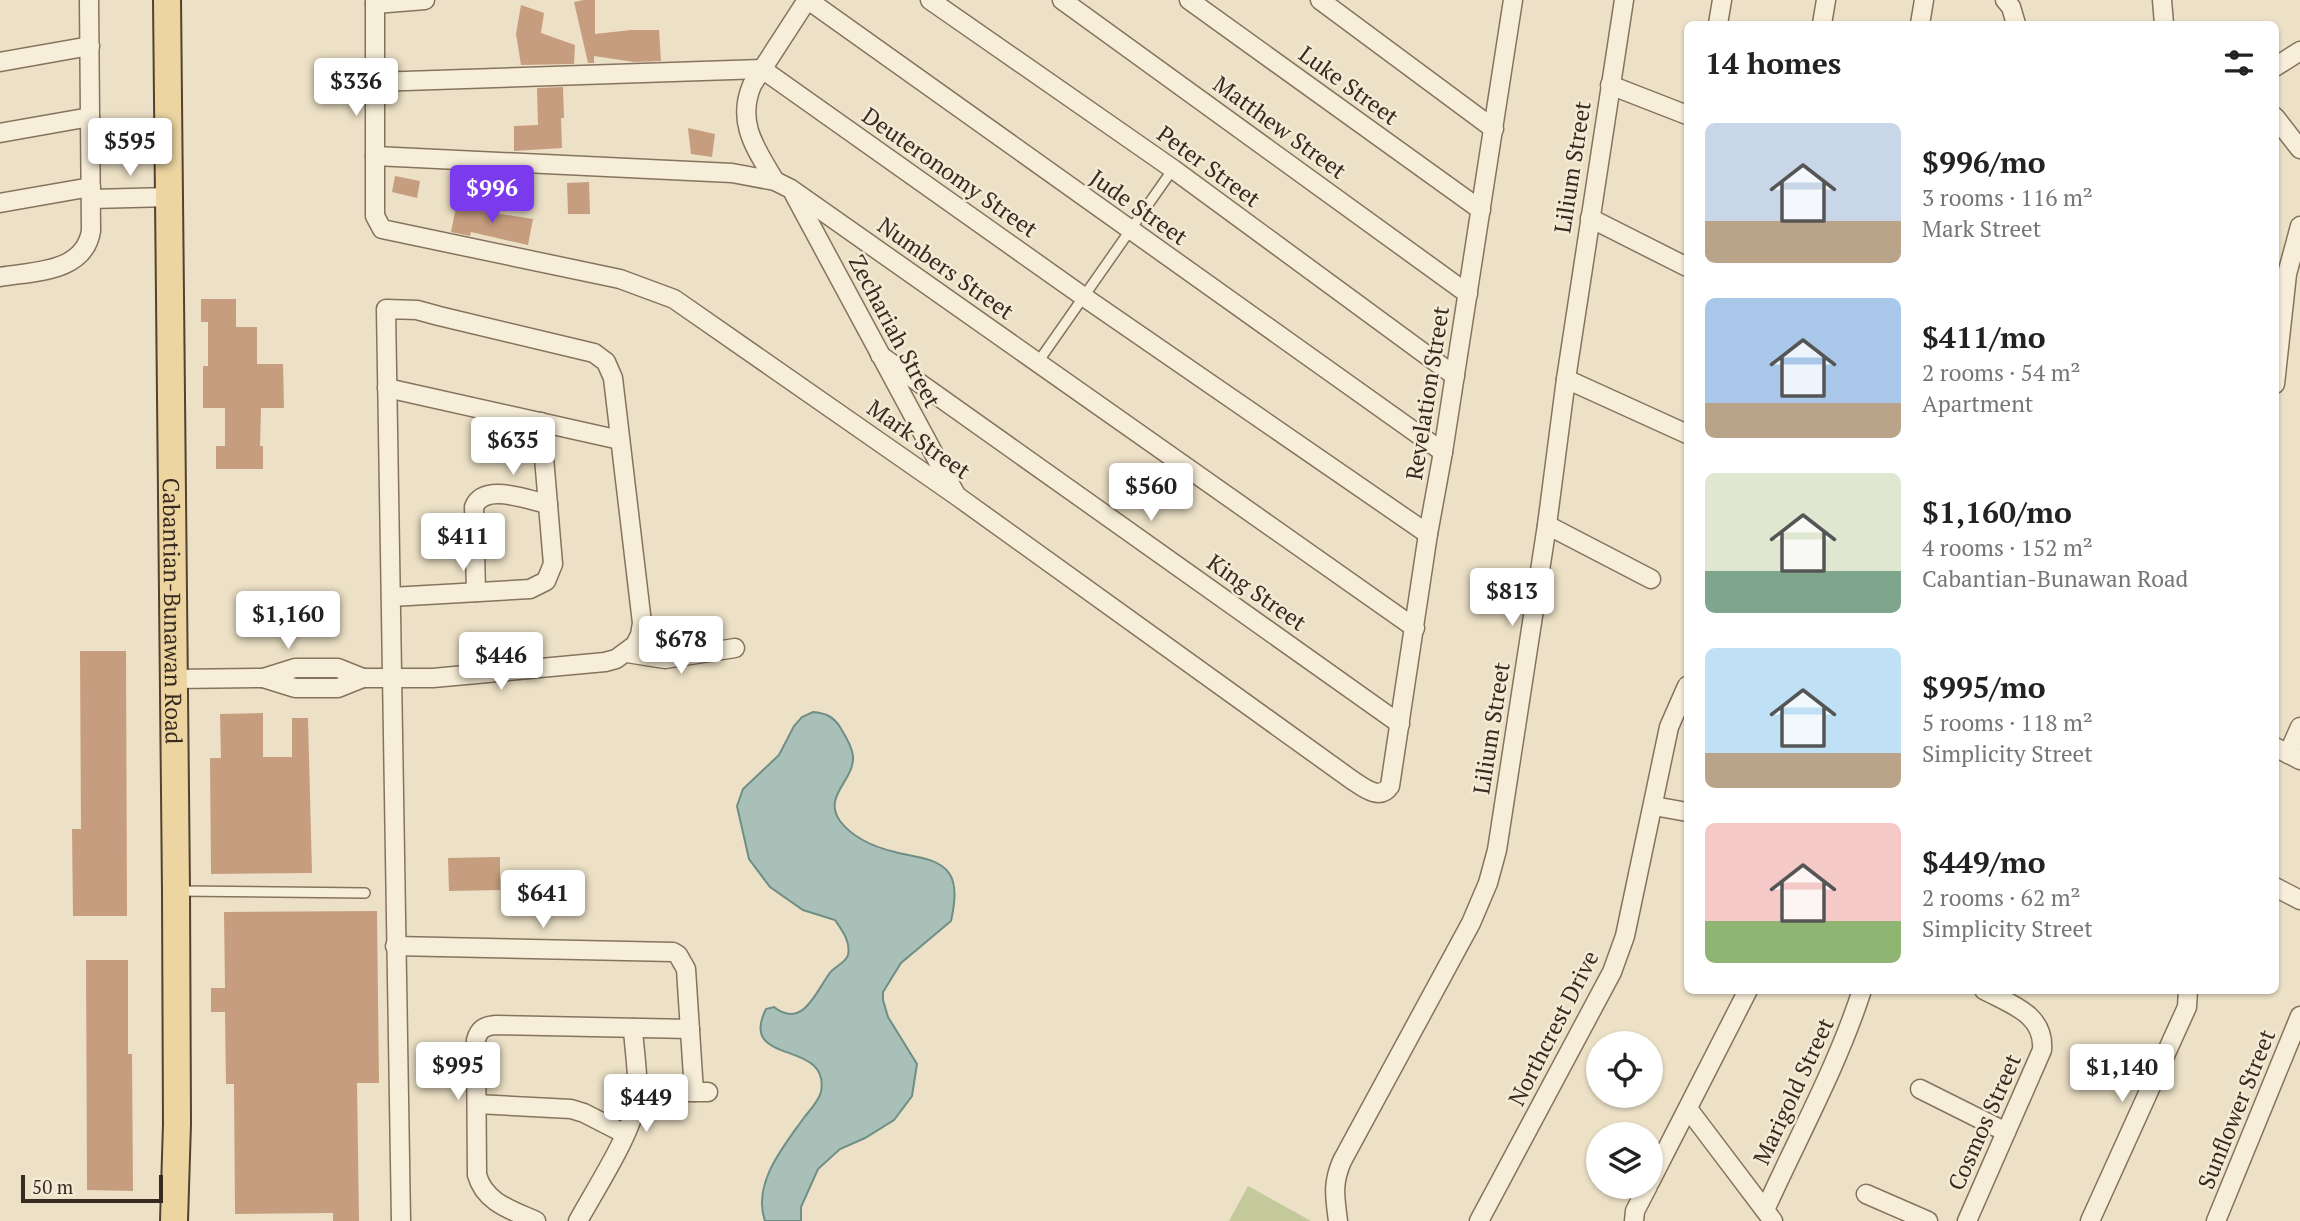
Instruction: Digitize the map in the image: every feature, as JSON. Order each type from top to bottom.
[{"type":"main road","name":"Cabantian-Bunawan Road","points":[[167,0],[176,891],[177,1124],[174,1221]]},
{"type":"street","points":[[0,276],[60,267],[77,257],[89,242],[89,0]]},
{"type":"street","points":[[375,156],[375,2],[425,0]]},
{"type":"street","name":"Zechariah Street","points":[[808,0],[762,69],[747,97],[745,112],[754,144],[783,185],[957,496]]},
{"type":"street","name":"Jude Street","points":[[808,0],[1443,452]]},
{"type":"street","name":"Peter Street","points":[[930,0],[1173,169],[1455,376]]},
{"type":"street","name":"Matthew Street","points":[[1062,0],[1468,294]]},
{"type":"street","name":"Luke Street","points":[[1189,0],[1481,210]]},
{"type":"street","points":[[1320,0],[1494,129]]},
{"type":"street","name":"Revelation Street","points":[[1385,792],[1390,786],[1513,0]]},
{"type":"street","name":"Lilium Street","points":[[1338,1221],[1334,1195],[1335,1178],[1342,1161],[1471,923],[1488,883],[1497,850],[1624,0]]},
{"type":"street","points":[[1718,21],[1722,0]]},
{"type":"street","points":[[1822,21],[1826,0]]},
{"type":"street","points":[[1920,21],[1924,0]]},
{"type":"street","points":[[2005,0],[2011,7],[2015,21]]},
{"type":"street","points":[[2162,0],[2164,21]]},
{"type":"street","points":[[0,62],[90,46]]},
{"type":"street","points":[[2279,64],[2300,51]]},
{"type":"street","points":[[375,82],[762,69]]},
{"type":"street","name":"Deuteronomy Street","points":[[762,69],[1428,534]]},
{"type":"street","points":[[1610,85],[1684,114]]},
{"type":"street","points":[[0,132],[90,117]]},
{"type":"street","points":[[2279,122],[2300,149]]},
{"type":"street","name":"Numbers Street","points":[[375,156],[732,173],[783,185],[1415,628]]},
{"type":"street","name":"Mark Street","points":[[375,156],[375,216],[379,225],[386,230],[620,279],[643,285],[674,299],[957,496],[1352,780],[1374,792],[1385,792]]},
{"type":"street","points":[[0,203],[91,193],[171,197]]},
{"type":"street","points":[[1590,218],[1684,265]]},
{"type":"street","points":[[2279,347],[2287,274],[2300,226]]},
{"type":"street","points":[[401,1221],[386,309],[417,310],[594,353],[606,362],[612,378],[642,623],[640,635],[627,653]]},
{"type":"street","name":"King Street","points":[[880,355],[1400,724]]},
{"type":"street","points":[[1566,379],[1684,433]]},
{"type":"street","points":[[387,388],[620,440]]},
{"type":"street","points":[[391,597],[530,589],[546,581],[553,564],[541,422]]},
{"type":"street","points":[[476,592],[474,507],[477,500],[482,495],[494,493],[548,504]]},
{"type":"street","points":[[1547,525],[1651,579]]},
{"type":"street","points":[[174,679],[263,678],[296,688],[338,688],[363,678],[486,674],[605,662],[627,653],[665,659],[735,648]]},
{"type":"street","name":"Northcrest Drive","points":[[1479,1221],[1612,972],[1625,936],[1669,727],[1684,693]]},
{"type":"street","points":[[2288,754],[2300,727]]},
{"type":"street","points":[[1654,806],[1684,811]]},
{"type":"street","points":[[2279,889],[2300,900]]},
{"type":"street","points":[[396,946],[673,952],[678,955],[686,969],[690,1029],[701,1092],[637,1092]]},
{"type":"street","points":[[1663,1158],[1746,994]]},
{"type":"street","name":"Marigold Street","points":[[1769,1216],[1848,1035],[1861,994]]},
{"type":"street","name":"Cosmos Street","points":[[1967,1221],[2042,1050],[2041,1030],[2026,1013],[1991,994]]},
{"type":"street","points":[[2090,1221],[2187,1007],[2188,994]]},
{"type":"street","name":"Sunflower Street","points":[[2216,1221],[2300,1016]]},
{"type":"street","points":[[536,1221],[497,1203],[485,1194],[480,1186],[477,1175],[476,1040],[482,1028],[496,1025],[690,1029]]},
{"type":"street","points":[[578,1221],[625,1134],[636,1106],[633,1028]]},
{"type":"street","points":[[1920,1089],[2006,1132]]},
{"type":"street","points":[[477,1104],[571,1109],[625,1134]]},
{"type":"street","points":[[1689,1110],[1769,1216]]},
{"type":"street","points":[[1866,1194],[1927,1221]]},
{"type":"street","points":[[1634,1221],[1635,1211],[1641,1199]]},
{"type":"lane","points":[[1038,362],[1173,169]]},
{"type":"lane","points":[[176,891],[365,893]]},
{"type":"green space","points":[[1248,1186],[1311,1221],[1229,1221]]},
{"type":"water","points":[[813,712],[825,714],[835,720],[850,745],[853,756],[849,773],[835,804],[835,812],[840,821],[851,832],[872,844],[931,861],[944,868],[954,884],[954,903],[951,921],[901,963],[883,992],[888,1017],[917,1064],[912,1096],[894,1120],[865,1138],[840,1149],[818,1169],[801,1207],[801,1221],[765,1221],[762,1207],[766,1180],[787,1142],[821,1092],[820,1075],[813,1064],[773,1047],[764,1039],[760,1027],[766,1009],[774,1007],[792,1014],[807,1006],[831,971],[847,958],[849,950],[845,936],[835,920],[803,910],[770,887],[749,859],[737,806],[743,789],[779,755],[794,726],[802,717]]},
{"type":"building","points":[[595,0],[595,34],[659,30],[661,61],[634,62],[594,56],[594,63],[588,63],[574,2]]},
{"type":"building","points":[[521,5],[544,13],[541,33],[575,45],[574,64],[521,65],[516,34]]},
{"type":"building","points":[[563,87],[562,148],[514,151],[514,126],[538,125],[537,88]]},
{"type":"building","points":[[688,128],[715,134],[712,157],[691,154]]},
{"type":"building","points":[[395,176],[420,181],[417,198],[392,192]]},
{"type":"building","points":[[589,182],[590,214],[568,214],[567,183]]},
{"type":"building","points":[[456,207],[533,219],[528,245],[471,232],[470,236],[451,232]]},
{"type":"building","points":[[201,299],[236,299],[236,327],[257,327],[257,364],[283,364],[284,408],[261,408],[260,446],[263,446],[263,469],[216,469],[216,446],[225,446],[225,408],[203,408],[203,366],[208,366],[208,322],[201,322]]},
{"type":"building","points":[[80,651],[126,651],[127,916],[73,916],[72,829],[81,829]]},
{"type":"building","points":[[263,713],[263,757],[292,757],[292,718],[308,718],[312,873],[211,874],[210,758],[221,758],[220,714]]},
{"type":"building","points":[[500,857],[500,890],[449,891],[448,858]]},
{"type":"building","points":[[377,911],[379,1083],[357,1083],[359,1221],[333,1221],[333,1213],[235,1214],[234,1084],[226,1084],[225,1012],[211,1012],[211,988],[225,988],[224,912]]},
{"type":"building","points":[[86,960],[128,960],[133,1191],[87,1190]]}]
